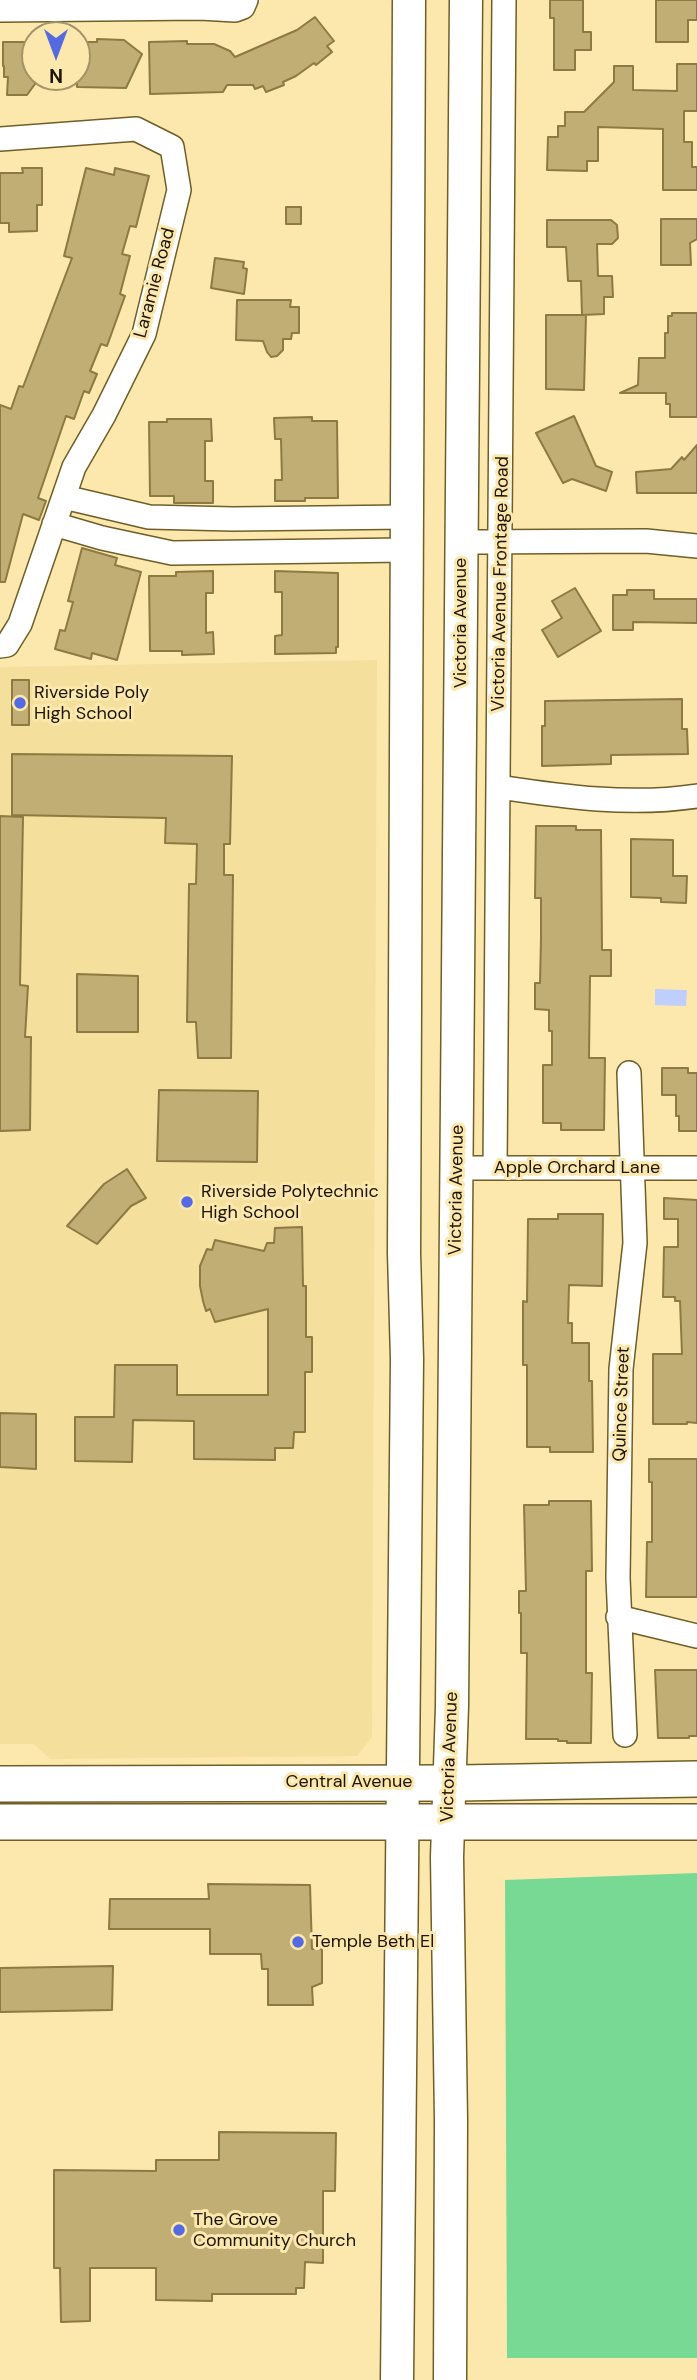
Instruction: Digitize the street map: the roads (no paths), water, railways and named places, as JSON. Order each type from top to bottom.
[{"type":"main road","points":[[397,2380],[407,1359],[404,1253],[409,0]]},
{"type":"main road","name":"Victoria Avenue","points":[[450,2380],[451,2120],[447,1823],[452,1706],[466,0]]},
{"type":"main road","name":"Central Avenue","points":[[0,1784],[449,1783],[697,1779]]},
{"type":"main road","points":[[0,1822],[697,1822]]},
{"type":"street","points":[[0,10],[235,10],[243,7],[246,0]]},
{"type":"street","name":"Victoria Avenue Frontage Road","points":[[495,1168],[504,0]]},
{"type":"street","name":"Laramie Road","points":[[0,139],[136,129],[172,147],[179,190],[144,334],[104,415],[74,467],[20,624],[7,645],[0,646]]},
{"type":"street","points":[[64,497],[149,517],[407,517]]},
{"type":"street","points":[[54,524],[102,538],[172,553],[406,550]]},
{"type":"street","points":[[462,542],[646,541],[697,546]]},
{"type":"street","points":[[499,787],[572,798],[623,802],[668,801],[697,796]]},
{"type":"street","name":"Quince Street","points":[[625,1735],[618,1617],[621,1369],[635,1243],[629,1073]]},
{"type":"street","name":"Apple Orchard Lane","points":[[457,1168],[697,1168]]},
{"type":"street","points":[[618,1617],[697,1636]]},
{"type":"water","points":[[655,989],[687,990],[686,1006],[655,1005]]},
{"type":"place","name":"Riverside Poly High School","points":[[20,703]]},
{"type":"place","name":"Riverside Polytechnic High School","points":[[187,1202]]},
{"type":"place","name":"Temple Beth El","points":[[298,1942]]},
{"type":"place","name":"The Grove Community Church","points":[[179,2230]]}]
